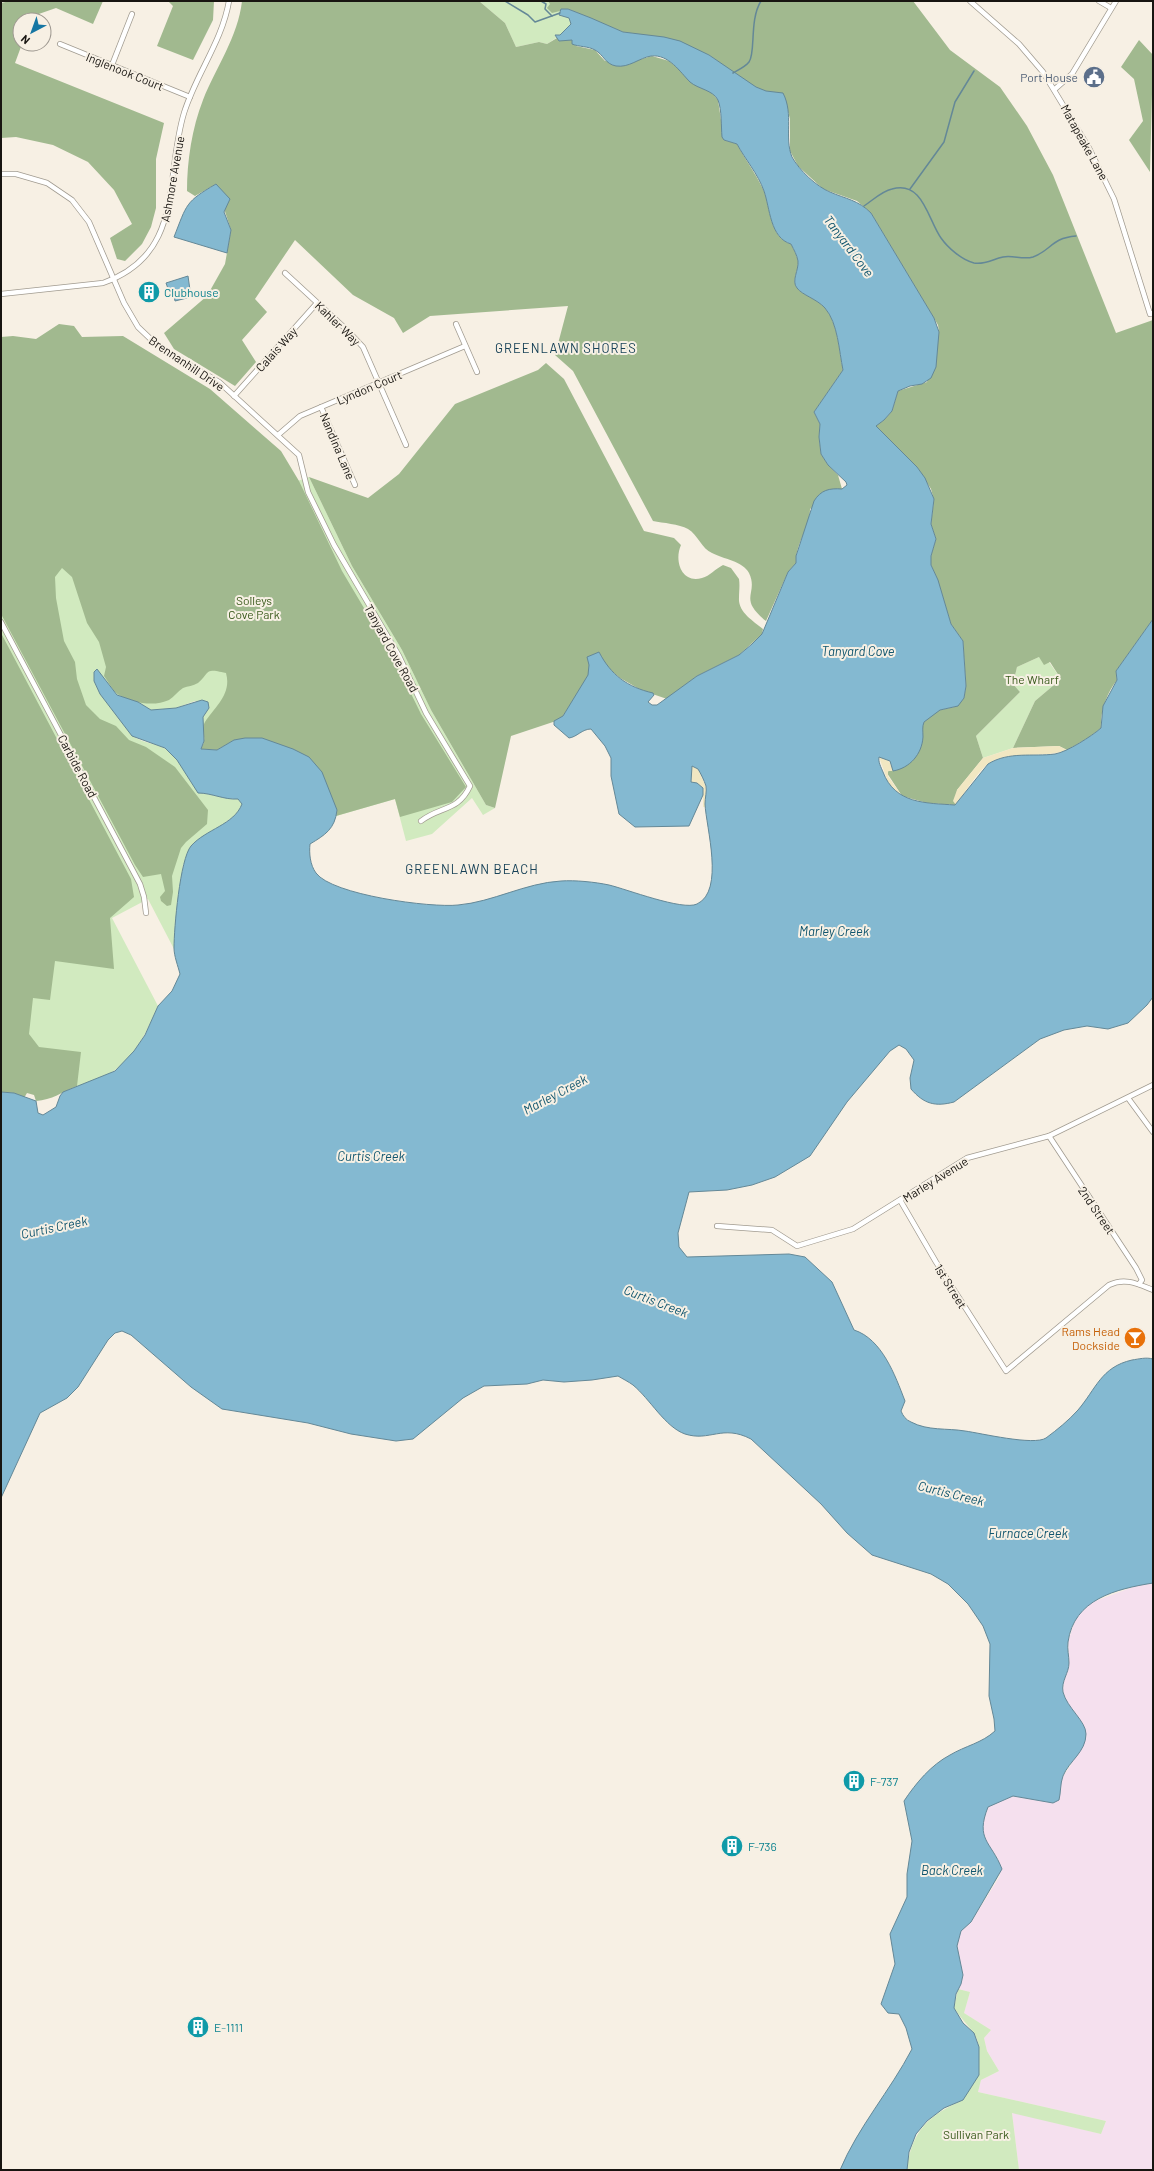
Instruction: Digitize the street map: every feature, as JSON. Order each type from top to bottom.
[{"type":"street","name":"Ashmore Avenue","points":[[1,294],[90,286],[114,279],[136,266],[145,257],[158,240],[164,227],[168,214],[180,130],[190,97],[222,32],[229,1]]},
{"type":"street","name":"Matapeake Lane","points":[[970,1],[1019,44],[1044,72],[1055,89],[1106,179],[1152,313]]},
{"type":"street","points":[[1099,1],[1111,8]]},
{"type":"street","points":[[1055,89],[1072,74],[1116,1]]},
{"type":"street","points":[[112,65],[132,14]]},
{"type":"street","name":"Inglenook Court","points":[[60,44],[190,97]]},
{"type":"street","name":"Brennanhill Drive","points":[[1,174],[16,174],[47,183],[72,200],[89,222],[130,316],[147,337],[211,377],[295,451]]},
{"type":"street","name":"Kahler Way","points":[[285,273],[356,338],[368,356],[406,445]]},
{"type":"street","name":"Calais Way","points":[[234,396],[317,303]]},
{"type":"street","points":[[456,324],[477,372]]},
{"type":"street","name":"Lyndon Court","points":[[278,435],[292,420],[465,346]]},
{"type":"street","name":"Nandina Lane","points":[[321,407],[354,486]]},
{"type":"street","name":"Tanyard Cove Road","points":[[295,451],[301,460],[303,476],[308,492],[334,545],[399,656],[426,713],[470,786],[461,801],[455,806],[430,815],[421,821]]},
{"type":"street","name":"Carbide Road","points":[[1,622],[140,884],[144,897],[146,913]]},
{"type":"street","name":"Marley Avenue","points":[[717,1226],[772,1230],[797,1246],[853,1229],[952,1165],[972,1156],[1049,1136],[1153,1085]]},
{"type":"street","points":[[1128,1098],[1153,1132]]},
{"type":"street","name":"2nd Street","points":[[1049,1136],[1136,1268],[1142,1280],[1139,1284]]},
{"type":"street","name":"1st Street","points":[[900,1200],[1004,1370],[1009,1370],[1109,1285],[1121,1280],[1139,1284]]},
{"type":"street","points":[[1139,1284],[1153,1290]]},
{"type":"shaded area","points":[[1153,1583],[1153,2170],[1019,2170],[1012,2112],[1101,2134],[1106,2121],[978,2092],[981,2080],[999,2071],[987,2051],[984,2038],[991,2030],[964,2013],[970,1992],[958,1989],[963,1975],[957,1946],[961,1931],[971,1922],[1000,1876],[997,1857],[989,1847],[983,1834],[983,1820],[988,1806],[999,1800],[1013,1796],[1053,1803],[1061,1792],[1060,1785],[1064,1775],[1071,1765],[1081,1723],[1068,1706],[1063,1691],[1064,1677],[1069,1665],[1068,1642],[1073,1626],[1078,1615],[1090,1603],[1136,1586]]},
{"type":"green space","points":[[10,1],[103,1],[93,24],[56,8],[44,12],[12,12],[12,52],[19,52],[15,63],[164,123],[156,159],[156,208],[151,227],[142,244],[125,261],[117,259],[110,238],[132,224],[114,190],[88,162],[53,145],[16,137],[1,138],[1,3]]},
{"type":"green space","points":[[168,1],[214,1],[213,20],[193,60],[157,46],[173,6]]},
{"type":"green space","points":[[242,1],[479,1],[505,23],[516,47],[539,42],[547,44],[557,38],[572,40],[576,46],[595,50],[605,61],[638,60],[652,56],[669,61],[683,72],[691,82],[712,93],[718,100],[724,140],[737,144],[763,189],[772,221],[778,235],[784,241],[791,244],[797,257],[798,264],[795,285],[802,293],[822,305],[833,321],[843,370],[814,412],[820,424],[819,437],[821,454],[828,465],[838,475],[842,489],[837,489],[810,509],[808,523],[796,556],[796,563],[788,572],[766,621],[753,607],[750,596],[752,586],[751,580],[746,569],[738,563],[709,551],[688,529],[676,525],[653,521],[573,371],[555,355],[568,306],[430,316],[403,333],[394,318],[353,295],[295,240],[255,299],[267,312],[242,340],[256,362],[235,386],[174,349],[164,333],[207,296],[225,264],[231,230],[216,184],[195,196],[187,191],[188,168],[193,133],[199,111],[236,27]]},
{"type":"green space","points":[[479,1],[548,1],[561,9],[559,15],[569,18],[571,24],[568,30],[547,44],[539,42],[516,47],[505,23]]},
{"type":"green space","points":[[548,1],[913,1],[950,50],[1000,87],[1027,126],[1053,175],[1116,333],[1153,320],[1153,619],[1116,671],[1117,680],[1105,702],[1101,728],[1088,738],[1067,750],[1059,746],[1013,748],[1035,701],[1061,679],[1050,662],[1044,665],[1039,657],[1017,667],[1013,684],[1020,692],[976,736],[983,758],[957,790],[956,805],[927,803],[902,796],[887,773],[922,731],[922,726],[927,717],[940,710],[954,707],[964,698],[966,686],[963,641],[951,624],[936,576],[931,565],[931,556],[936,539],[931,524],[934,500],[931,489],[917,467],[875,426],[884,420],[892,411],[898,391],[927,382],[939,332],[938,325],[871,213],[857,201],[823,189],[798,166],[790,151],[790,119],[784,96],[761,90],[746,82],[709,55],[641,35],[623,32],[568,9],[552,13],[547,8],[550,4]]},
{"type":"green space","points":[[1139,40],[1153,55],[1150,172],[1129,140],[1143,121],[1134,79],[1121,67]]},
{"type":"green space","name":"Solleys Cove Park","points":[[59,324],[74,326],[82,337],[123,336],[210,389],[281,451],[299,481],[342,571],[393,657],[421,714],[466,787],[452,802],[400,817],[395,799],[336,816],[337,810],[277,744],[262,738],[234,740],[217,750],[201,749],[204,742],[203,729],[205,722],[225,694],[227,687],[226,673],[211,671],[198,683],[183,688],[171,699],[163,702],[150,704],[137,702],[117,694],[104,676],[106,667],[99,642],[87,623],[72,577],[62,568],[55,577],[56,598],[64,641],[75,662],[77,679],[86,705],[100,719],[116,726],[129,740],[146,747],[175,767],[208,810],[207,824],[181,848],[172,876],[173,892],[171,905],[167,906],[161,901],[160,897],[165,891],[161,874],[143,877],[135,865],[1,614],[1,337],[13,336],[36,339]]},
{"type":"green space","points":[[546,363],[564,379],[644,531],[674,538],[681,545],[678,557],[679,564],[684,574],[689,577],[695,579],[705,577],[723,565],[731,568],[739,579],[739,603],[741,608],[747,616],[763,629],[762,634],[739,655],[697,676],[667,699],[641,690],[620,678],[606,666],[599,652],[589,665],[589,675],[559,720],[511,736],[495,808],[486,805],[431,710],[402,650],[352,566],[309,477],[368,498],[399,474],[455,404],[538,370]]},
{"type":"green space","name":"Solleys Cove Park","points":[[309,477],[352,566],[402,650],[431,710],[486,805],[495,808],[483,815],[472,798],[432,834],[406,841],[395,799],[336,816],[337,810],[203,731],[203,717],[209,708],[195,701],[176,708],[151,710],[138,702],[129,731],[132,735],[140,740],[164,748],[175,757],[184,768],[198,792],[238,799],[242,804],[239,814],[227,821],[183,865],[174,949],[148,899],[112,918],[158,1006],[141,1041],[123,1064],[105,1076],[63,1092],[1,995],[1,481],[115,544]]},
{"type":"green space","points":[[1,633],[131,879],[134,897],[110,918],[114,969],[55,961],[50,1000],[33,998],[29,1034],[39,1047],[81,1052],[77,1086],[52,1097],[36,1101],[34,1095],[27,1093],[24,1098],[14,1093],[1,1092]]},
{"type":"green space","name":"The Wharf","points":[[1039,657],[1049,662],[1061,679],[1035,701],[1013,748],[983,758],[976,736],[1020,692],[1013,684],[1017,667]]},
{"type":"green space","name":"Sullivan Park","points":[[958,1989],[970,1992],[964,2013],[991,2030],[984,2038],[987,2051],[999,2071],[981,2080],[978,2092],[1106,2121],[1101,2134],[1012,2113],[1019,2170],[907,2170],[909,2156],[913,2145],[924,2126],[931,2118],[940,2112],[963,2100],[977,2066],[979,2048],[977,2040],[973,2032],[954,2008]]},
{"type":"sand","points":[[1059,746],[1067,750],[1058,753],[1006,757],[988,764],[971,783],[956,805],[953,801],[957,790],[983,758],[1013,748]]},
{"type":"sand","points":[[879,757],[887,759],[890,763],[893,771],[888,771],[888,776],[902,796],[889,785]]},
{"type":"sand","points":[[692,766],[698,769],[706,787],[706,807],[703,807],[703,788],[691,782]]},
{"type":"water","points":[[561,9],[568,9],[623,32],[664,37],[680,41],[709,55],[756,87],[766,91],[783,93],[789,117],[790,150],[795,162],[809,178],[825,190],[857,202],[871,213],[934,318],[939,332],[936,367],[931,378],[922,384],[910,386],[898,391],[892,411],[876,426],[917,467],[925,478],[934,499],[931,524],[936,539],[931,556],[931,565],[938,580],[951,624],[963,641],[966,686],[964,698],[958,706],[940,710],[924,722],[923,737],[920,749],[918,754],[910,763],[905,767],[893,771],[890,761],[879,757],[879,763],[888,783],[903,796],[913,800],[933,804],[955,805],[988,764],[1004,757],[1060,753],[1086,739],[1101,728],[1103,706],[1117,680],[1116,671],[1153,619],[1153,997],[1147,1005],[1128,1023],[1108,1029],[1087,1026],[1064,1030],[1040,1039],[954,1102],[941,1104],[930,1103],[925,1101],[911,1089],[910,1078],[914,1060],[906,1049],[899,1045],[890,1051],[847,1102],[810,1156],[775,1177],[752,1185],[727,1190],[689,1192],[678,1233],[679,1247],[687,1257],[789,1254],[805,1257],[832,1282],[854,1330],[872,1341],[886,1359],[897,1380],[905,1401],[901,1411],[906,1419],[924,1427],[958,1430],[1019,1440],[1040,1440],[1046,1438],[1059,1428],[1078,1410],[1106,1373],[1122,1363],[1132,1360],[1145,1358],[1153,1359],[1153,1583],[1139,1585],[1111,1593],[1099,1599],[1088,1606],[1079,1615],[1072,1627],[1068,1642],[1069,1667],[1063,1684],[1063,1692],[1068,1703],[1083,1724],[1086,1734],[1083,1746],[1063,1776],[1059,1800],[1053,1803],[1013,1796],[988,1807],[984,1818],[984,1834],[1002,1869],[971,1922],[961,1931],[957,1946],[963,1975],[961,1984],[956,1994],[954,2008],[963,2023],[974,2033],[979,2047],[979,2075],[963,2100],[944,2108],[927,2121],[916,2134],[909,2152],[907,2170],[840,2170],[847,2154],[912,2049],[906,2028],[899,2014],[888,2013],[881,2004],[895,1964],[890,1934],[907,1897],[907,1874],[912,1841],[904,1801],[919,1781],[936,1764],[956,1752],[985,1739],[995,1731],[989,1696],[990,1644],[983,1626],[968,1604],[948,1584],[931,1574],[872,1555],[847,1533],[821,1504],[751,1439],[732,1433],[702,1436],[685,1434],[664,1419],[633,1385],[618,1376],[592,1380],[564,1382],[543,1380],[527,1384],[484,1386],[463,1398],[413,1439],[396,1441],[351,1434],[308,1423],[222,1409],[191,1387],[131,1335],[122,1331],[115,1333],[108,1340],[78,1387],[67,1398],[40,1413],[1,1498],[1,1092],[14,1093],[36,1101],[38,1113],[43,1115],[56,1107],[63,1092],[115,1071],[134,1051],[145,1035],[158,1006],[172,991],[180,974],[174,948],[174,938],[178,894],[187,853],[197,840],[233,817],[242,804],[238,799],[198,793],[177,760],[165,748],[132,736],[100,694],[94,681],[94,672],[97,669],[117,695],[138,702],[151,710],[176,708],[202,700],[208,702],[209,708],[203,717],[204,741],[201,749],[217,750],[234,740],[245,738],[262,738],[293,749],[309,757],[322,772],[337,810],[332,827],[320,838],[310,844],[311,863],[316,873],[326,881],[341,888],[361,894],[405,902],[458,905],[484,900],[548,882],[579,881],[609,885],[654,899],[680,905],[690,905],[697,904],[705,897],[710,886],[712,858],[705,804],[706,786],[698,769],[692,766],[691,782],[697,783],[703,788],[703,795],[689,826],[635,827],[619,814],[611,776],[611,758],[605,746],[591,729],[585,730],[569,738],[554,725],[554,721],[563,716],[588,675],[589,665],[587,657],[599,652],[609,667],[621,679],[635,687],[653,693],[654,695],[648,702],[652,705],[657,705],[697,676],[739,655],[762,634],[788,572],[796,563],[796,556],[814,501],[826,490],[842,489],[847,485],[846,482],[828,465],[821,454],[819,437],[820,424],[814,412],[843,370],[839,346],[833,321],[825,308],[818,302],[802,293],[795,285],[798,264],[797,257],[791,244],[784,241],[775,229],[764,191],[737,144],[724,140],[722,137],[720,108],[716,97],[690,82],[674,64],[663,58],[651,56],[625,66],[616,66],[609,63],[598,52],[592,49],[572,44],[572,40],[559,41],[555,35],[560,35],[571,24],[569,18],[559,15]]},
{"type":"water","points":[[216,184],[230,199],[224,212],[231,230],[227,253],[174,237],[188,205],[198,195]]},
{"type":"water","points":[[188,276],[191,297],[175,301],[174,296],[184,291],[170,294],[166,283]]},
{"type":"waterway","points":[[505,1],[528,15],[535,22],[560,13]]},
{"type":"waterway","points":[[541,1],[546,4],[545,9],[552,16]]},
{"type":"waterway","points":[[733,73],[746,65],[751,58],[755,17],[761,1]]},
{"type":"waterway","points":[[910,189],[944,142],[955,102],[974,71]]},
{"type":"waterway","points":[[864,206],[888,190],[902,188],[911,190],[923,203],[936,230],[944,242],[951,250],[974,263],[985,263],[1007,257],[1033,257],[1061,239],[1076,236]]},
{"type":"place","name":"Port House","points":[[1094,77]]},
{"type":"place","name":"Clubhouse","points":[[149,292]]},
{"type":"place","name":"Rams Head Dockside","points":[[1135,1338]]},
{"type":"place","name":"F-737","points":[[854,1781]]},
{"type":"place","name":"F-736","points":[[732,1846]]},
{"type":"place","name":"E-1111","points":[[198,2027]]},
{"type":"district","name":"GREENLAWN SHORES","points":[[566,348]]},
{"type":"district","name":"GREENLAWN BEACH","points":[[472,869]]},
{"type":"water label","name":"Tanyard Cove","points":[[849,246]]},
{"type":"water label","name":"Tanyard Cove","points":[[858,651]]},
{"type":"water label","name":"Marley Creek","points":[[834,931]]},
{"type":"water label","name":"Marley Creek","points":[[555,1094]]},
{"type":"water label","name":"Curtis Creek","points":[[371,1156]]},
{"type":"water label","name":"Curtis Creek","points":[[54,1227]]},
{"type":"water label","name":"Curtis Creek","points":[[656,1301]]},
{"type":"water label","name":"Curtis Creek","points":[[951,1493]]},
{"type":"water label","name":"Furnace Creek","points":[[1028,1533]]},
{"type":"water label","name":"Back Creek","points":[[952,1870]]}]
